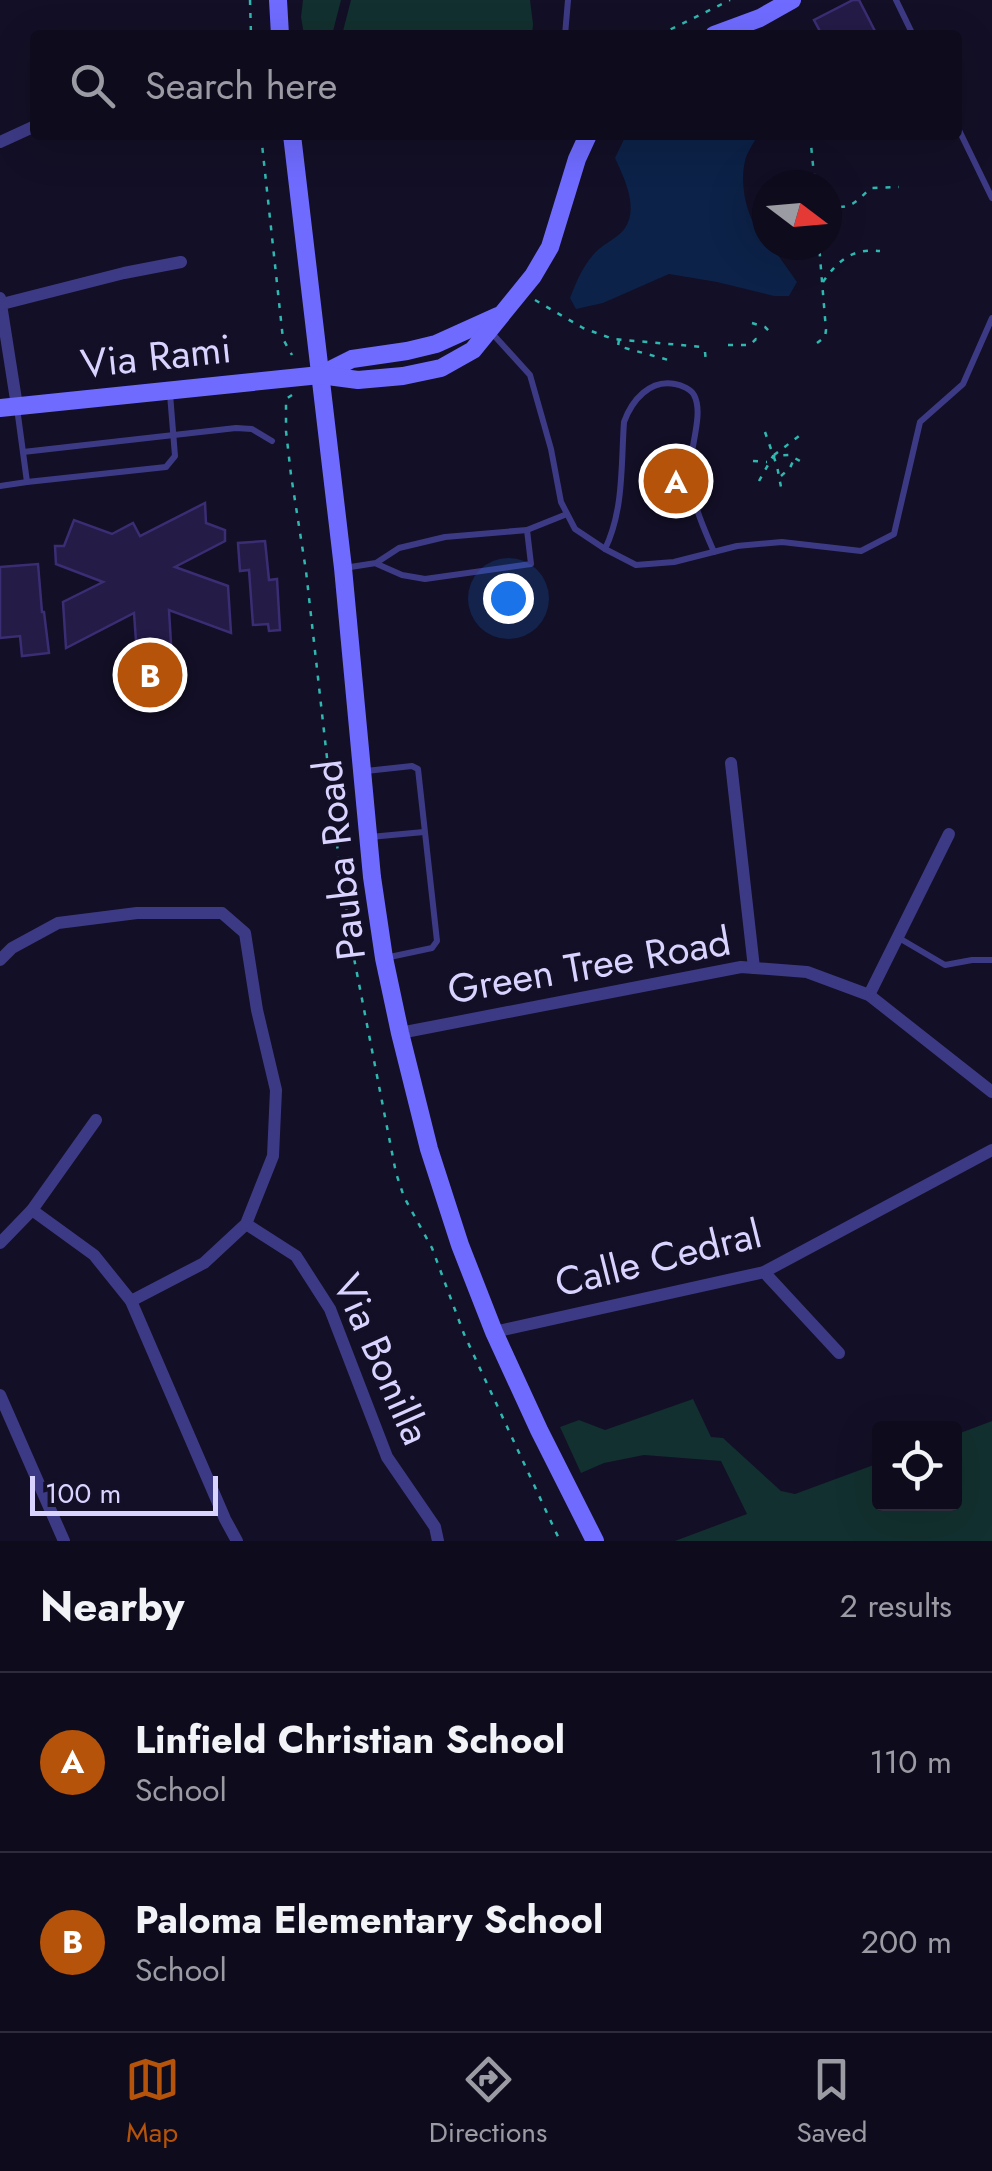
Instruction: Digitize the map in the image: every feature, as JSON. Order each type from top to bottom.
[{"type":"main road","points":[[278,0],[280,30]]},
{"type":"main road","points":[[728,30],[792,0]]},
{"type":"main road","name":"Pauba Road","points":[[293,140],[343,568],[368,838],[384,958],[400,1033],[443,1198],[494,1332],[596,1541]]},
{"type":"main road","points":[[320,375],[358,380],[403,376],[441,368],[473,350],[533,276],[550,246],[586,140]]},
{"type":"main road","points":[[320,375],[352,359],[436,344],[505,313]]},
{"type":"main road","name":"Via Rami","points":[[8,407],[320,375]]},
{"type":"street","points":[[0,142],[30,128]]},
{"type":"street","points":[[8,407],[1,301],[181,262]]},
{"type":"street","points":[[731,763],[754,968]]},
{"type":"street","points":[[869,996],[949,834]]},
{"type":"street","points":[[1,955],[58,923],[137,913],[222,912],[245,933],[257,1010],[276,1090],[273,1156],[246,1224],[204,1264],[131,1302]]},
{"type":"street","name":"Green Tree Road","points":[[400,1033],[741,966],[807,972],[869,996],[992,1092]]},
{"type":"street","points":[[0,1243],[32,1210],[96,1120]]},
{"type":"street","name":"Calle Cedral","points":[[494,1332],[764,1272],[992,1150]]},
{"type":"street","points":[[32,1210],[94,1255],[131,1302],[237,1541]]},
{"type":"street","name":"Via Bonilla","points":[[246,1224],[296,1256],[330,1309],[387,1458],[435,1528],[438,1541]]},
{"type":"street","points":[[764,1272],[838,1353]]},
{"type":"street","points":[[0,1395],[64,1541]]},
{"type":"lane","points":[[565,30],[568,0]]},
{"type":"lane","points":[[896,0],[911,30]]},
{"type":"lane","points":[[962,136],[992,198]]},
{"type":"lane","points":[[490,330],[530,375],[561,502],[576,530],[636,565],[674,562],[737,546],[782,542],[861,551],[894,534],[920,422],[962,384],[992,318]]},
{"type":"lane","points":[[605,549],[618,512],[624,422],[629,409],[650,387],[673,383],[694,394],[698,415],[690,480],[714,552]]},
{"type":"lane","points":[[0,486],[166,468],[175,456],[170,390]]},
{"type":"lane","points":[[8,407],[23,452],[27,482]]},
{"type":"lane","points":[[23,452],[236,428],[252,429],[272,441]]},
{"type":"lane","points":[[343,568],[376,563],[399,548],[445,537],[527,530],[567,514]]},
{"type":"lane","points":[[376,563],[402,575],[424,579],[530,564],[527,530]]},
{"type":"lane","points":[[363,772],[412,766],[418,770],[437,941],[432,948],[384,958]]},
{"type":"lane","points":[[368,838],[424,832]]},
{"type":"lane","points":[[898,937],[945,966],[992,960]]},
{"type":"path","points":[[250,0],[251,30]]},
{"type":"path","points":[[668,30],[730,0]]},
{"type":"path","points":[[262,140],[283,339],[292,355]]},
{"type":"path","points":[[810,140],[814,170]]},
{"type":"path","points":[[842,205],[851,205],[871,188],[900,187]]},
{"type":"path","points":[[823,284],[848,255],[880,251]]},
{"type":"path","points":[[817,343],[825,337],[826,330],[821,260]]},
{"type":"path","points":[[535,300],[583,328],[619,340],[704,350],[706,362]]},
{"type":"path","points":[[752,323],[772,334]]},
{"type":"path","points":[[619,340],[618,346],[672,361]]},
{"type":"path","points":[[728,345],[750,345],[760,340]]},
{"type":"path","points":[[765,432],[781,487]]},
{"type":"path","points":[[759,482],[773,456],[802,433]]},
{"type":"path","points":[[759,446],[768,446]]},
{"type":"path","points":[[773,456],[789,455],[804,460]]},
{"type":"path","points":[[780,476],[795,458]]},
{"type":"path","points":[[753,461],[768,462]]},
{"type":"green space","points":[[303,0],[341,0],[333,30],[303,30]]},
{"type":"green space","points":[[351,0],[530,0],[533,24],[532,30],[343,30]]},
{"type":"green space","points":[[693,1399],[711,1437],[723,1438],[781,1491],[795,1494],[872,1466],[872,1511],[962,1511],[962,1432],[992,1421],[992,1541],[675,1541],[747,1514],[721,1461],[644,1455],[604,1463],[581,1473],[560,1427],[579,1420],[605,1430]]},
{"type":"water","points":[[624,140],[755,140],[746,157],[743,179],[752,218],[752,260],[781,260],[797,282],[789,296],[669,274],[603,303],[576,309],[570,298],[586,265],[629,220],[629,193],[615,158]]},
{"type":"building","points":[[859,0],[874,30],[819,30],[814,20]]},
{"type":"building","points":[[205,503],[206,523],[225,530],[225,541],[175,567],[228,586],[231,633],[169,610],[174,694],[140,697],[134,613],[66,648],[63,602],[103,582],[56,564],[55,546],[64,546],[74,520],[112,534],[133,523],[140,536]]},
{"type":"building","points":[[265,541],[269,580],[277,579],[280,630],[269,631],[268,624],[253,625],[249,570],[240,571],[238,543]]},
{"type":"building","points":[[38,564],[49,653],[22,656],[20,636],[0,638],[0,567]]},
{"type":"place","name":"Linfield Christian School","points":[[676,481]]},
{"type":"place","name":"Paloma Elementary School","points":[[150,675]]}]
